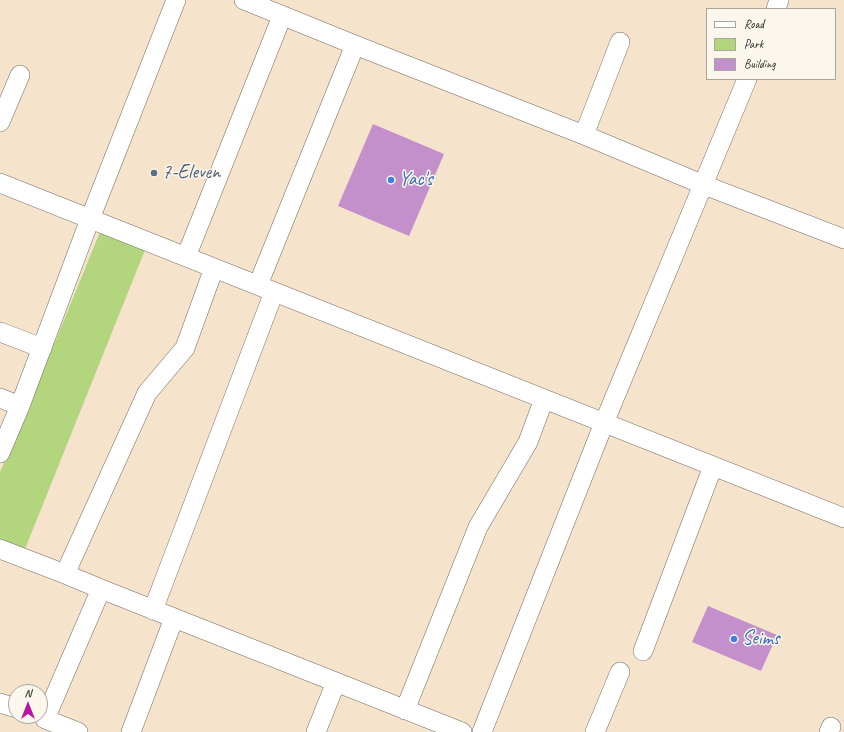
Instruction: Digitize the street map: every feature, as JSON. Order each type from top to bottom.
[{"type":"street","points":[[0,453],[20,406],[90,219],[176,0]]},
{"type":"street","points":[[244,0],[584,135],[704,185],[844,239]]},
{"type":"street","points":[[186,257],[282,16]]},
{"type":"street","points":[[584,135],[620,42]]},
{"type":"street","points":[[153,610],[266,288],[355,45]]},
{"type":"street","points":[[0,122],[20,75]]},
{"type":"street","points":[[482,732],[604,423],[747,80]]},
{"type":"street","points":[[0,183],[844,518]]},
{"type":"street","points":[[65,574],[147,393],[185,348],[214,268]]},
{"type":"street","points":[[0,332],[42,348]]},
{"type":"street","points":[[0,398],[20,406]]},
{"type":"street","points":[[405,710],[478,527],[528,442],[544,399]]},
{"type":"street","points":[[643,651],[713,466]]},
{"type":"street","points":[[0,549],[462,732]]},
{"type":"street","points":[[48,703],[101,589]]},
{"type":"street","points":[[131,732],[174,618]]},
{"type":"street","points":[[595,732],[620,672]]},
{"type":"street","points":[[316,732],[336,682]]},
{"type":"street","points":[[48,721],[78,732]]},
{"type":"green space","points":[[100,232],[145,250],[23,554],[0,546],[0,472]]},
{"type":"building","name":"Yac's","points":[[373,124],[444,154],[409,236],[338,206]]},
{"type":"building","name":"Seims","points":[[708,606],[777,635],[761,671],[692,642]]},
{"type":"place","name":"7-Eleven","points":[[154,173]]},
{"type":"place","name":"Yac's","points":[[391,180]]},
{"type":"place","name":"Seims","points":[[734,639]]}]
